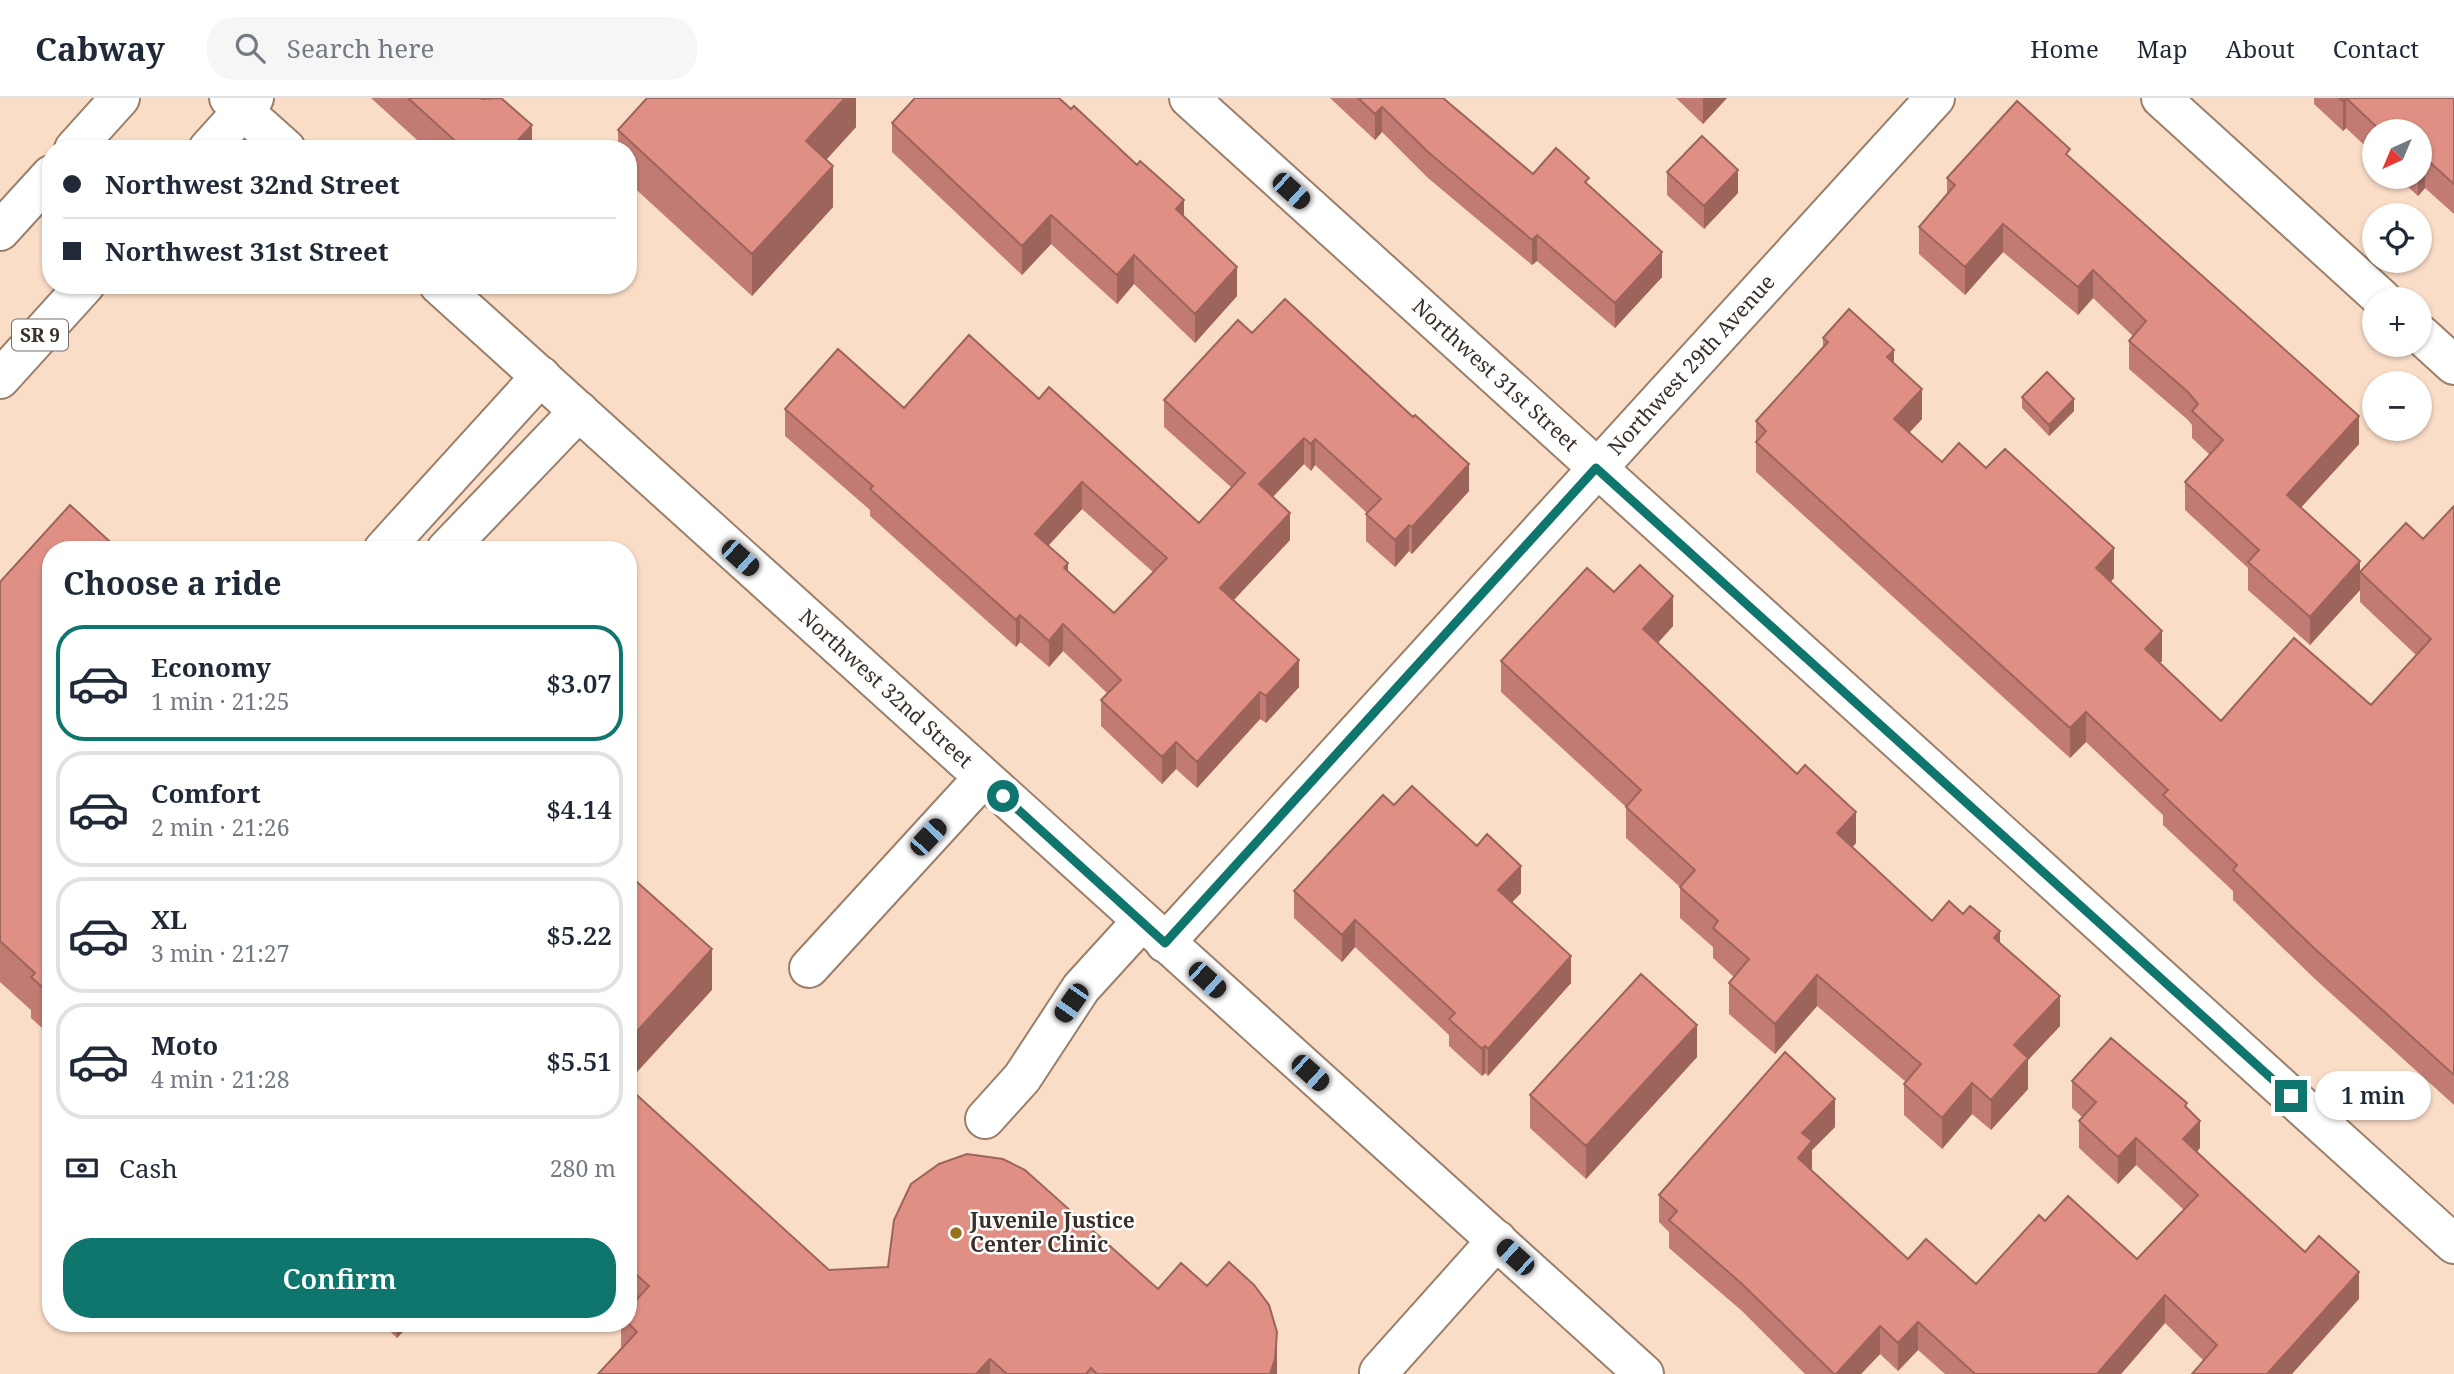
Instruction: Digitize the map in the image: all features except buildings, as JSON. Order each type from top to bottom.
[{"type":"main road","points":[[82,140],[120,98]]},
{"type":"main road","name":"Northwest 31st Street","points":[[1189,98],[2454,1244]]},
{"type":"main road","name":"Northwest 29th Avenue","points":[[985,1119],[1022,1078],[1081,988],[1154,932],[1596,468],[1935,98]]},
{"type":"main road","points":[[2161,98],[2369,287]]},
{"type":"main road","points":[[215,140],[242,102],[278,140]]},
{"type":"main road","points":[[0,231],[42,185]]},
{"type":"main road","name":"SR 9","points":[[0,379],[77,294]]},
{"type":"main road","name":"Northwest 32nd Street","points":[[449,294],[1644,1374]]},
{"type":"main road","points":[[2432,345],[2454,365]]},
{"type":"main road","points":[[391,541],[541,376]]},
{"type":"main road","points":[[455,541],[579,411]]},
{"type":"main road","points":[[808,968],[983,778]]},
{"type":"main road","points":[[1379,1371],[1497,1240]]},
{"type":"place","name":"Juvenile Justice Center Clinic","points":[[956,1233]]},
{"type":"route","points":[[1003,796],[1165,943],[1596,468],[2291,1096]]}]
